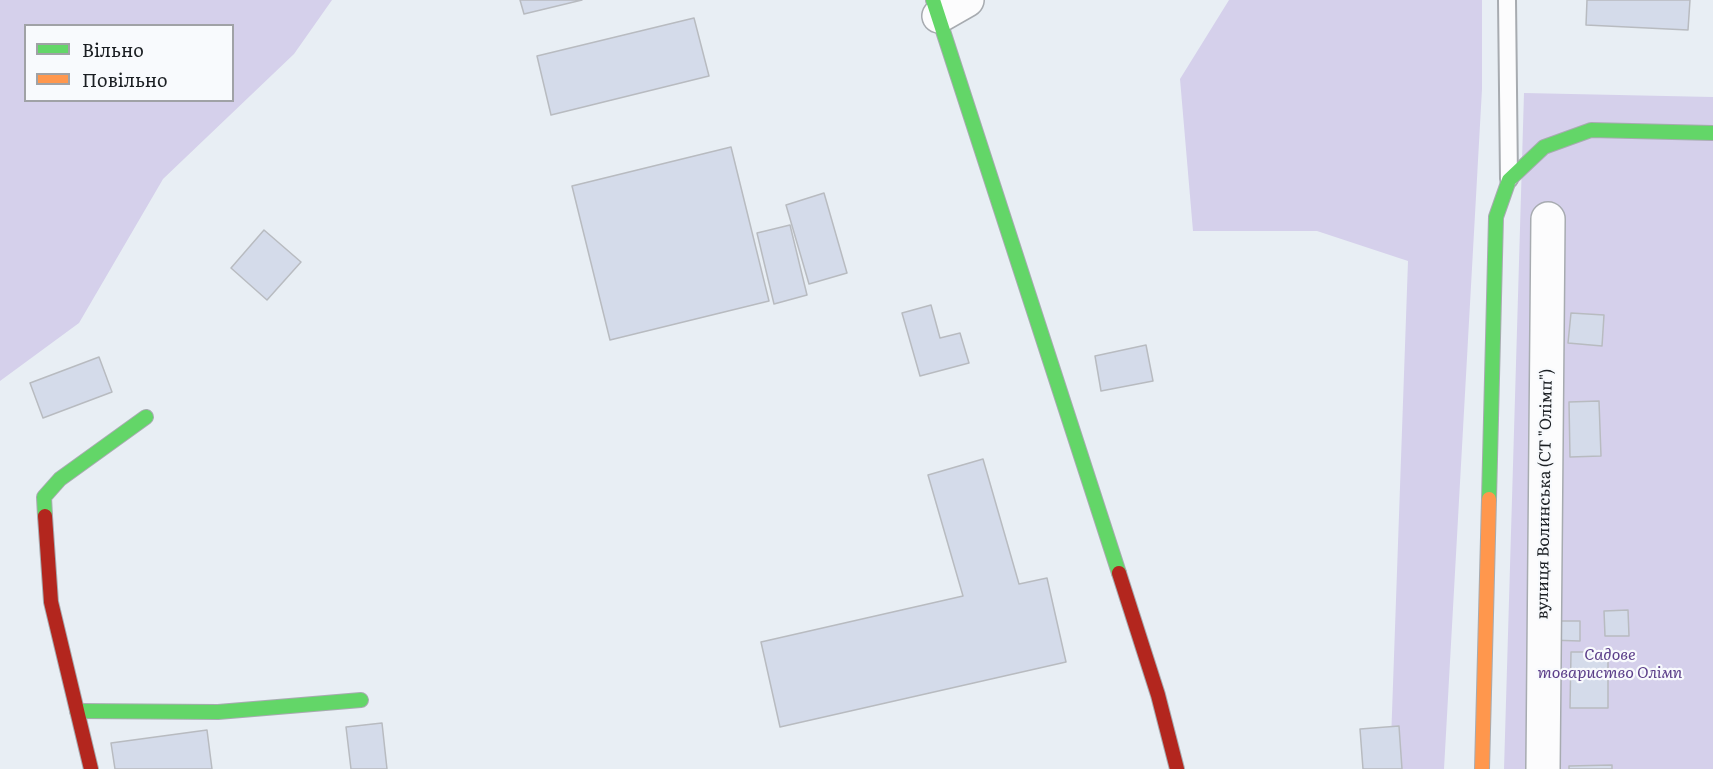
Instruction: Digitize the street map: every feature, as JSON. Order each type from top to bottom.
[{"type":"street","points":[[967,0],[936,8],[1158,695],[1177,769]]},
{"type":"street","points":[[1482,769],[1496,217],[1509,180],[1544,147],[1591,130],[1713,133]]},
{"type":"street","name":"вулиця Волинська (СТ \"Олімп\")","points":[[1543,769],[1548,219]]},
{"type":"street","points":[[91,769],[51,602],[44,497],[60,479],[146,417]]},
{"type":"street","points":[[77,711],[218,712],[361,700]]},
{"type":"lane","points":[[1507,0],[1509,180]]},
{"type":"green space","points":[[0,0],[332,0],[294,54],[163,179],[79,323],[0,381]]},
{"type":"green space","points":[[1229,0],[1482,0],[1482,89],[1444,769],[1390,769],[1408,261],[1317,231],[1193,231],[1180,79]]},
{"type":"green space","name":"Садове товариство Олімп","points":[[1524,93],[1713,97],[1713,769],[1504,769]]},
{"type":"building","points":[[520,0],[582,0],[524,14]]},
{"type":"building","points":[[1587,0],[1690,0],[1688,30],[1586,25]]},
{"type":"building","points":[[694,18],[709,76],[551,115],[537,56]]},
{"type":"building","points":[[731,147],[769,301],[610,340],[572,186]]},
{"type":"building","points":[[824,193],[847,273],[809,284],[786,205]]},
{"type":"building","points":[[790,225],[807,295],[774,304],[757,233]]},
{"type":"building","points":[[264,230],[301,262],[267,300],[231,268]]},
{"type":"building","points":[[931,305],[940,338],[960,333],[969,363],[920,376],[902,313]]},
{"type":"building","points":[[1571,313],[1604,315],[1602,346],[1568,343]]},
{"type":"building","points":[[1146,345],[1153,381],[1101,391],[1095,356]]},
{"type":"building","points":[[99,357],[112,392],[43,418],[30,383]]},
{"type":"building","points":[[1599,401],[1601,456],[1570,457],[1569,402]]},
{"type":"building","points":[[983,459],[1019,584],[1047,578],[1066,662],[780,727],[761,642],[963,596],[928,475]]},
{"type":"building","points":[[1628,610],[1629,636],[1605,636],[1604,611]]},
{"type":"building","points":[[1549,621],[1580,621],[1580,641],[1549,640]]},
{"type":"building","points":[[1571,652],[1608,652],[1608,708],[1570,708]]},
{"type":"building","points":[[382,723],[387,769],[351,769],[346,727]]},
{"type":"building","points":[[1399,726],[1402,769],[1363,769],[1360,729]]},
{"type":"building","points":[[207,730],[212,769],[115,769],[111,743]]},
{"type":"building","points":[[1612,765],[1612,769],[1569,769],[1569,766]]},
{"type":"traffic: fast","points":[[933,0],[1119,573]]},
{"type":"traffic: fast","points":[[1489,499],[1496,217],[1509,180],[1544,147],[1591,130],[1713,133]]},
{"type":"traffic: fast","points":[[45,516],[44,497],[60,479],[146,417]]},
{"type":"traffic: fast","points":[[77,711],[218,712],[361,700]]},
{"type":"traffic: slow","points":[[1482,769],[1489,499]]},
{"type":"traffic: jam","points":[[45,516],[51,602],[91,769]]},
{"type":"traffic: jam","points":[[1119,573],[1158,695],[1177,769]]}]
